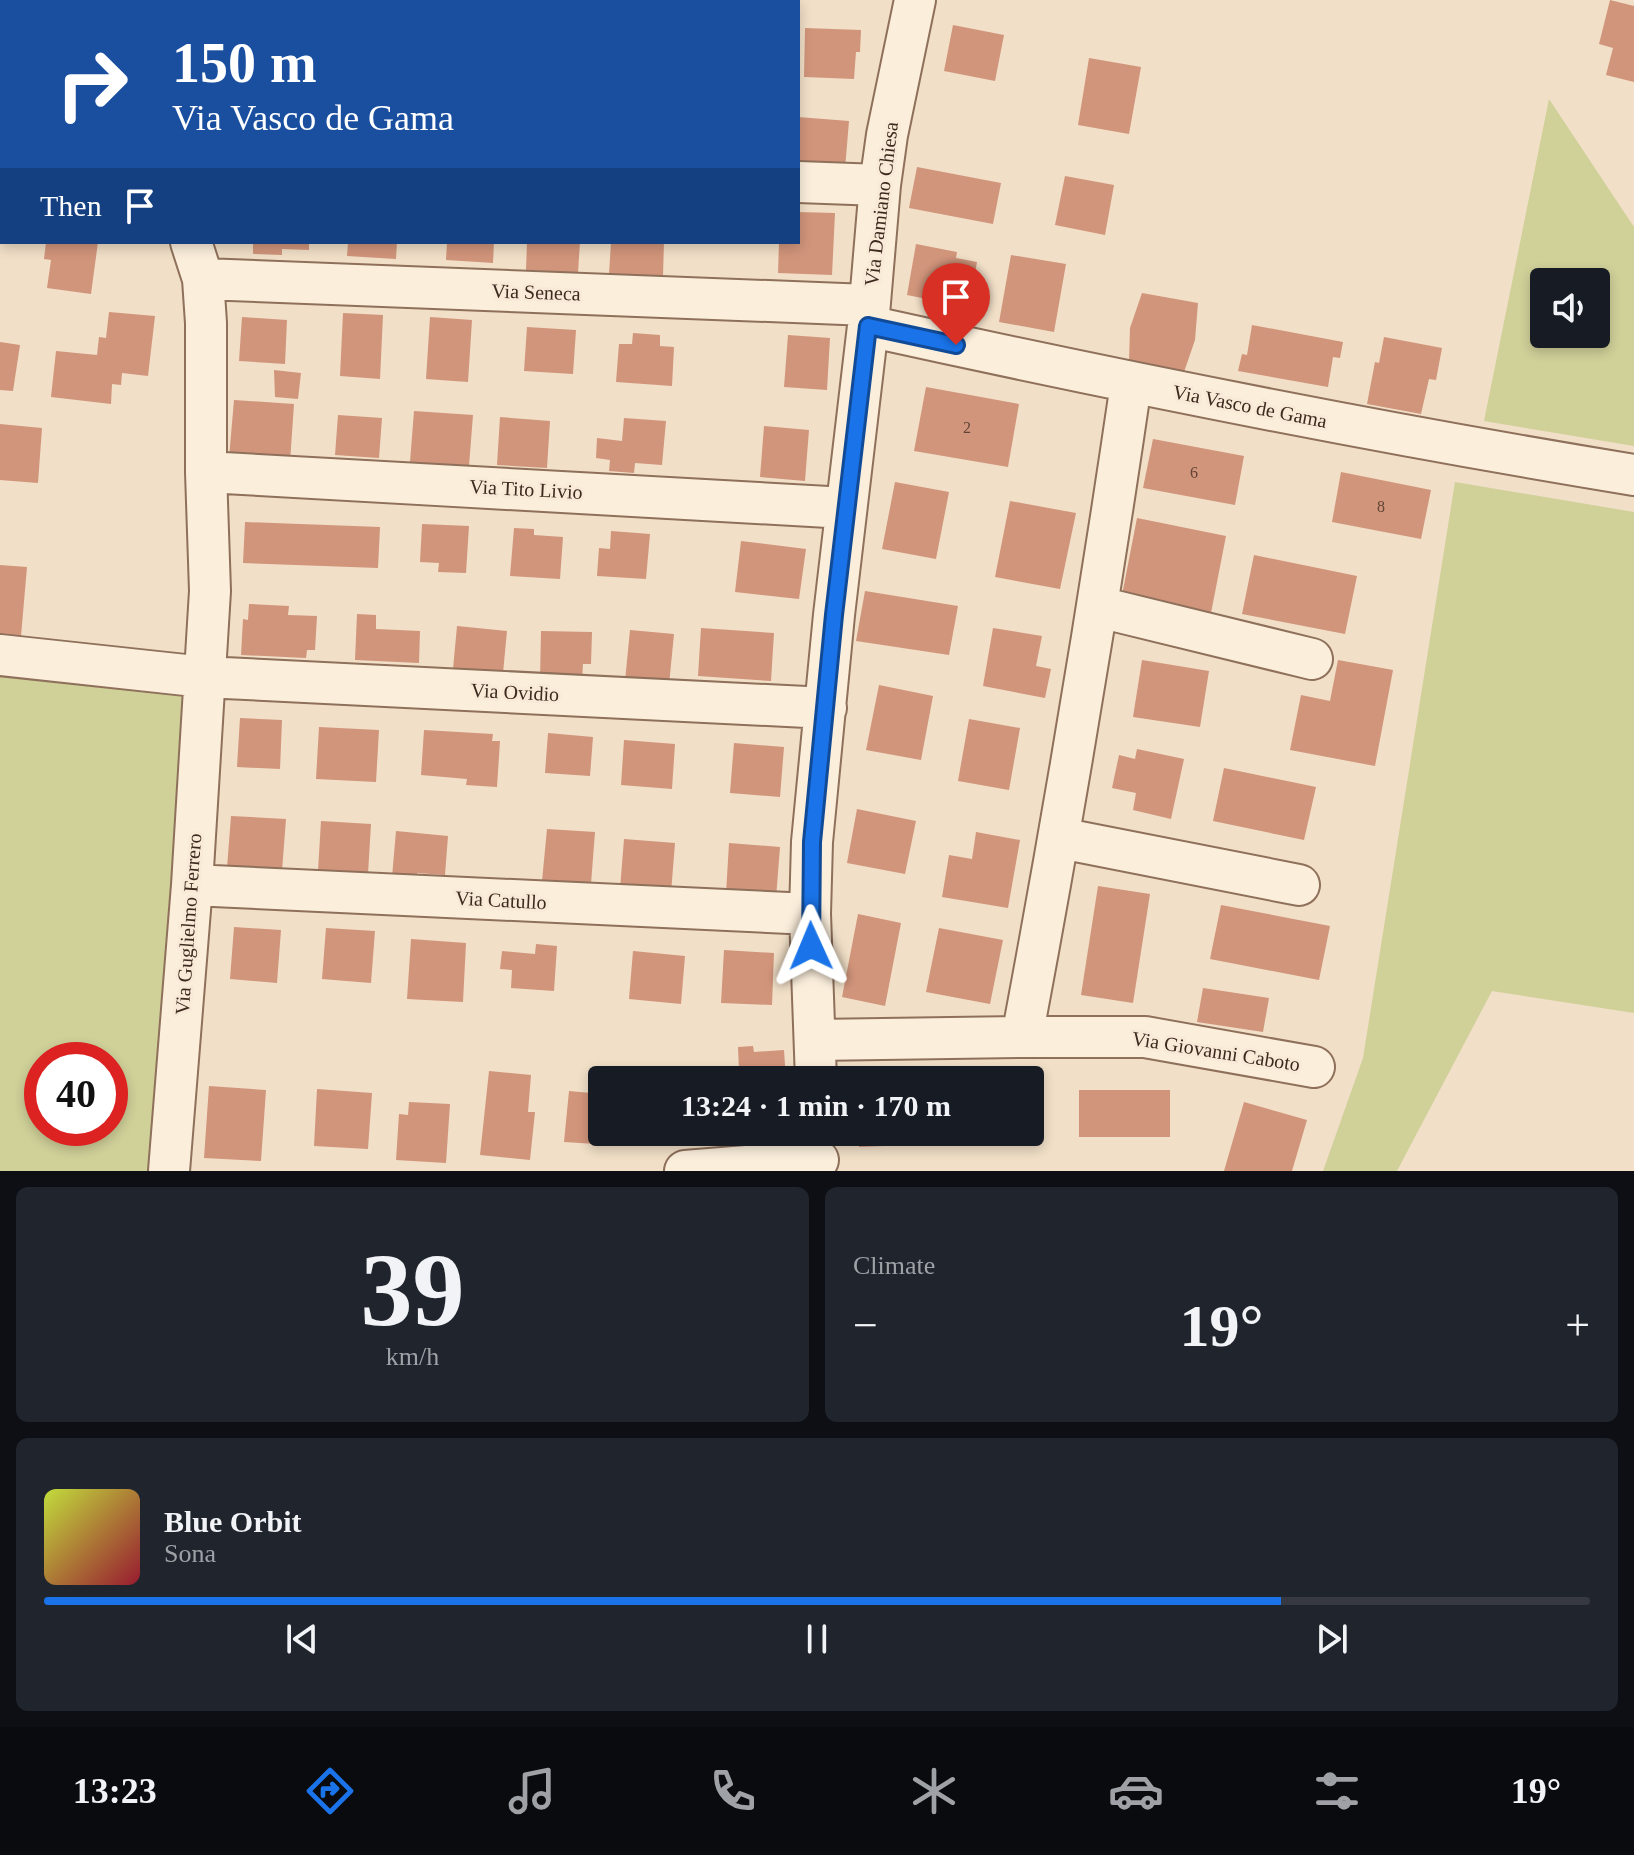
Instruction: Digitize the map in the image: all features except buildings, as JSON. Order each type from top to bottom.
[{"type":"street","name":"Via Damiano Chiesa","points":[[816,1066],[810,914],[812,842],[880,185],[887,135],[915,0]]},
{"type":"street","points":[[800,182],[880,185]]},
{"type":"street","name":"Via Seneca","points":[[197,260],[868,315]]},
{"type":"street","name":"Via Guglielmo Ferrero","points":[[169,1171],[192,885],[210,591],[206,323],[197,260]]},
{"type":"street","name":"Via Vasco de Gama","points":[[868,315],[1131,384],[1476,449],[1634,475]]},
{"type":"street","points":[[1022,1037],[1099,607],[1131,384]]},
{"type":"street","name":"Via Tito Livio","points":[[206,472],[846,508]]},
{"type":"street","points":[[1099,607],[1312,659]]},
{"type":"street","points":[[0,655],[204,677]]},
{"type":"street","name":"Via Ovidio","points":[[204,677],[826,708]]},
{"type":"street","points":[[1060,838],[1299,885]]},
{"type":"street","name":"Via Catullo","points":[[192,885],[810,914]]},
{"type":"street","name":"Via Giovanni Caboto","points":[[815,1040],[1145,1037],[1314,1067]]},
{"type":"street","points":[[685,1171],[818,1154]]},
{"type":"green space","points":[[1549,99],[1634,227],[1634,446],[1484,421]]},
{"type":"green space","points":[[1455,482],[1634,512],[1634,1013],[1492,991],[1397,1171],[1323,1171],[1363,1058]]},
{"type":"green space","points":[[0,675],[186,692],[160,1171],[0,1171]]},
{"type":"route","points":[[811,946],[812,842],[834,615],[868,326],[956,345]]}]
